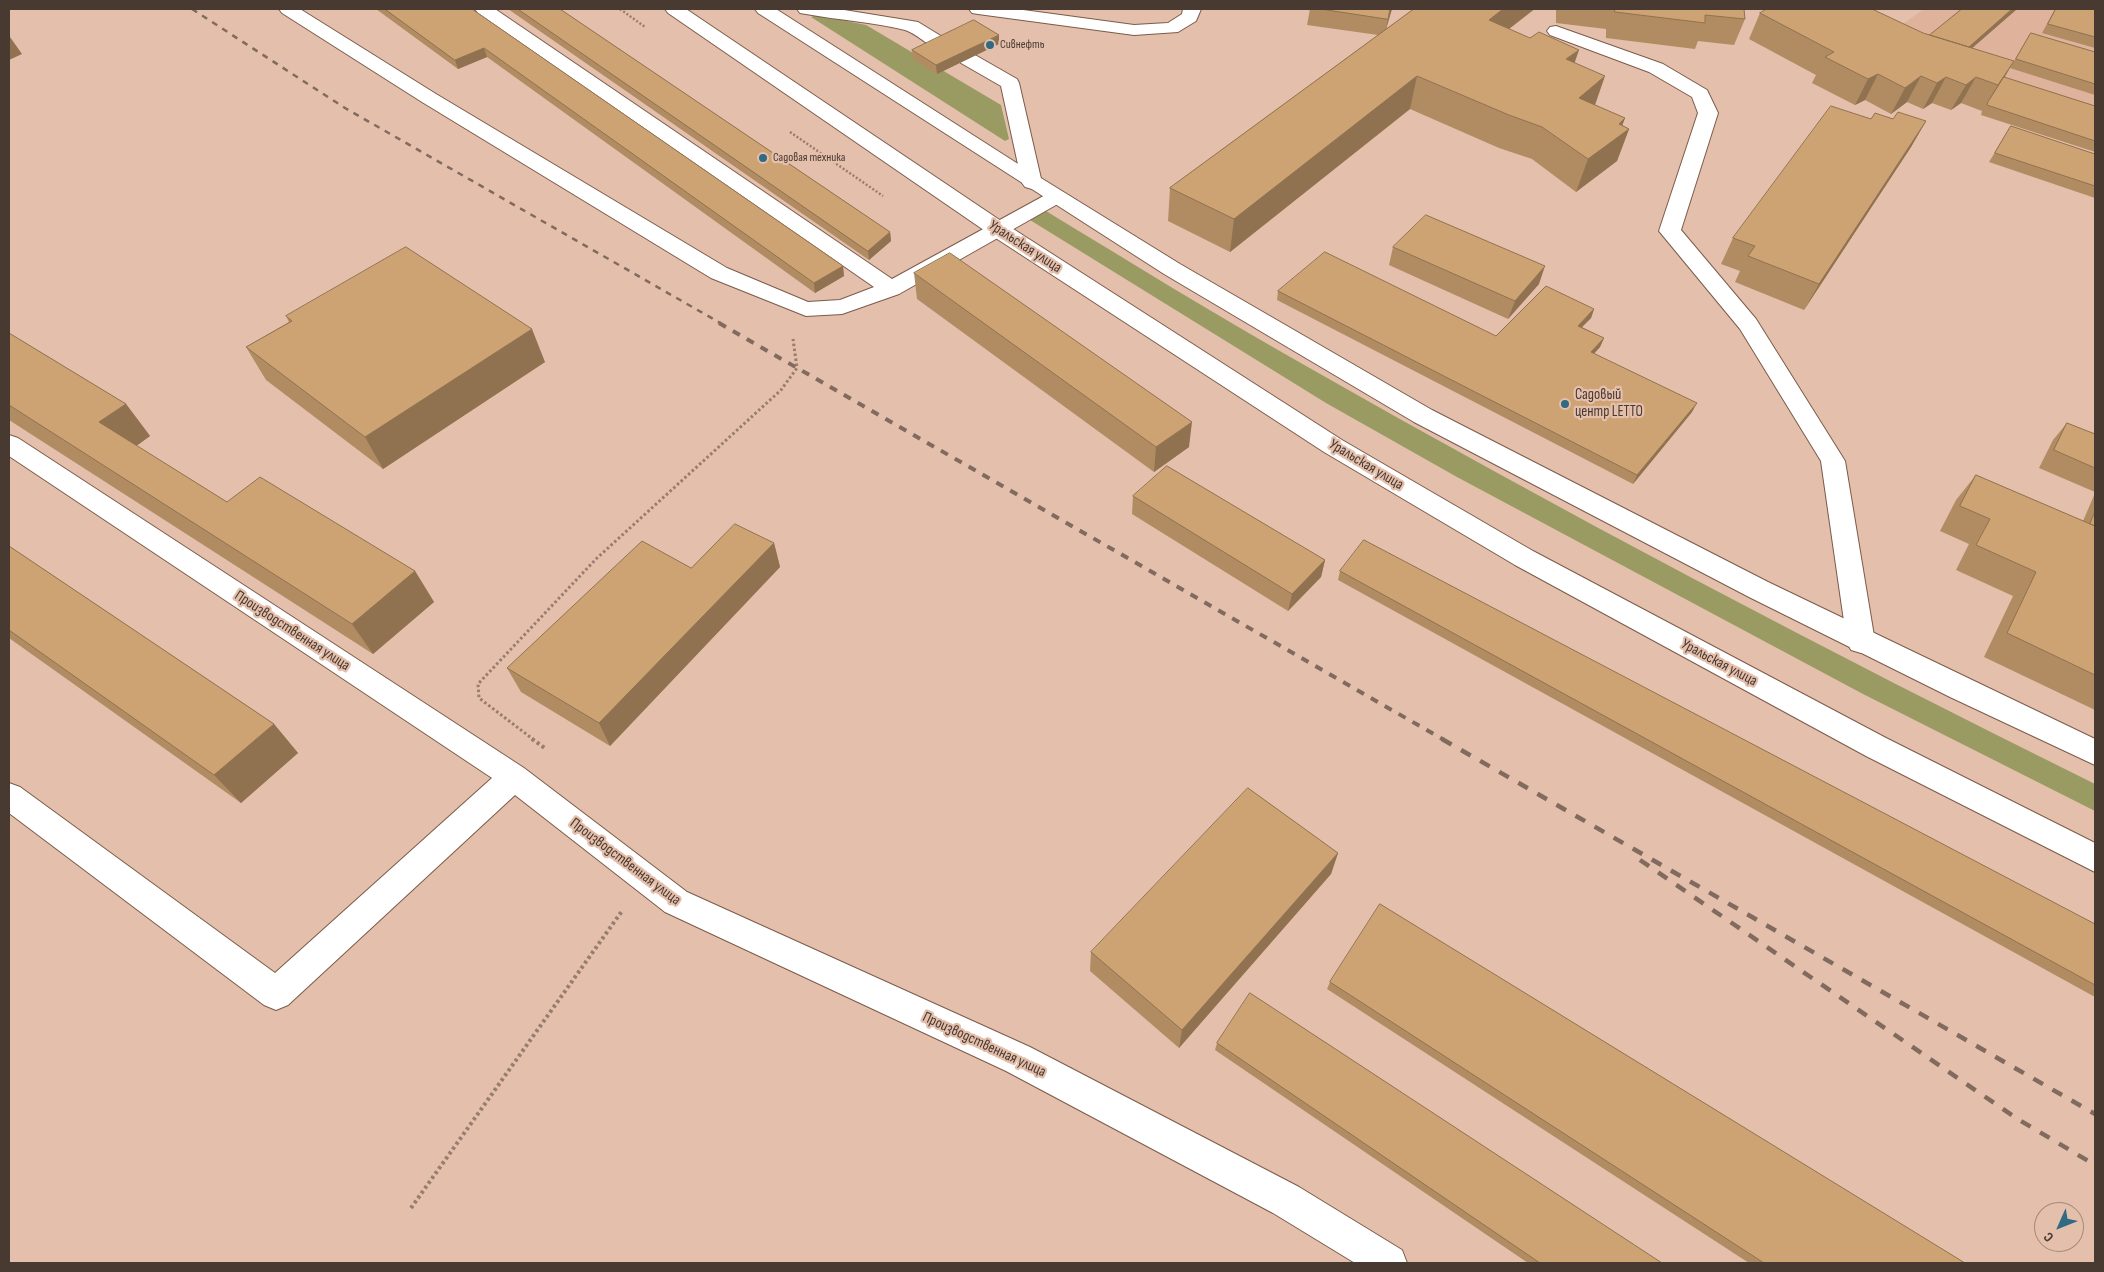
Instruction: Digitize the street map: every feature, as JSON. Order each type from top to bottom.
[{"type":"main road","points":[[288,9],[429,98],[719,273],[806,309],[842,307],[891,289],[999,230],[1056,196]]},
{"type":"main road","points":[[484,9],[891,289]]},
{"type":"main road","name":"Уральская улица","points":[[674,9],[999,230],[1332,446],[1524,558],[1867,742],[2095,858]]},
{"type":"main road","points":[[764,9],[1032,182],[1201,286],[1423,416],[1711,567],[1861,642],[2095,753]]},
{"type":"main road","points":[[806,9],[912,26],[943,45]]},
{"type":"main road","points":[[978,9],[1134,30],[1172,28],[1190,17],[1192,9]]},
{"type":"main road","points":[[1556,31],[1656,68],[1700,94],[1708,113],[1670,231],[1748,324],[1833,461],[1861,642]]},
{"type":"main road","points":[[968,59],[1010,83],[1032,182]]},
{"type":"main road","name":"Производственная улица","points":[[9,444],[514,777],[676,902],[1018,1059],[1286,1200],[1389,1263]]},
{"type":"main road","points":[[9,796],[276,994],[514,777]]},
{"type":"path","points":[[548,750],[480,698],[478,684],[596,559],[781,390],[797,368],[792,336],[806,309]]},
{"type":"path","points":[[411,1208],[645,878]]},
{"type":"shaded area","points":[[1924,9],[2095,9],[2095,118],[1876,43]]},
{"type":"green space","points":[[817,15],[866,25],[1001,105],[1009,139],[1005,141],[811,17]]},
{"type":"green space","points":[[1046,211],[1267,344],[1496,472],[1694,579],[1894,683],[2095,784],[2095,811],[1863,694],[1457,477],[1326,403],[1030,220]]},
{"type":"building","points":[[385,9],[472,9],[843,266],[814,283],[484,48],[455,60]]},
{"type":"building","points":[[518,9],[560,9],[890,232],[868,251]]},
{"type":"building","points":[[1321,9],[1390,9],[1388,19]]},
{"type":"building","points":[[1414,9],[1503,9],[1489,20],[1530,38],[1539,32],[1579,50],[1566,59],[1605,76],[1579,98],[1625,118],[1619,124],[1629,129],[1588,159],[1542,127],[1417,76],[1234,219],[1170,188]]},
{"type":"building","points":[[1615,9],[1744,9],[1745,19],[1705,15],[1705,23],[1615,12]]},
{"type":"building","points":[[1767,9],[1872,9],[1923,33],[2014,61],[1998,85],[1976,77],[1966,85],[1946,77],[1937,83],[1921,76],[1905,88],[1878,74],[1868,79],[1825,57],[1834,52],[1760,13]]},
{"type":"building","points":[[1962,9],[2012,9],[1969,47],[1930,35]]},
{"type":"building","points":[[2056,9],[2095,9],[2095,37],[2048,24]]},
{"type":"building","points":[[974,20],[999,35],[936,65],[912,50]]},
{"type":"building","points":[[2031,33],[2095,52],[2095,84],[2016,59]]},
{"type":"building","points":[[2004,77],[2095,106],[2095,141],[1987,105]]},
{"type":"building","points":[[1831,106],[1871,119],[1875,113],[1893,119],[1898,112],[1926,121],[1819,284],[1748,256],[1755,246],[1733,238]]},
{"type":"building","points":[[2011,126],[2095,154],[2095,186],[1995,153]]},
{"type":"building","points":[[1426,215],[1545,266],[1515,301],[1393,247]]},
{"type":"building","points":[[406,247],[532,329],[365,437],[246,347],[292,321],[286,316]]},
{"type":"building","points":[[1325,252],[1496,336],[1546,286],[1594,309],[1578,326],[1604,338],[1591,352],[1697,403],[1637,475],[1278,291]]},
{"type":"building","points":[[950,253],[1192,422],[1156,447],[914,273]]},
{"type":"building","points":[[9,333],[126,404],[99,422],[227,502],[260,477],[415,571],[352,624],[9,405]]},
{"type":"building","points":[[2067,423],[2095,434],[2095,468],[2054,450]]},
{"type":"building","points":[[1167,466],[1325,560],[1292,594],[1133,496]]},
{"type":"building","points":[[1976,475],[2095,526],[2095,675],[2007,633],[2036,572],[1976,545],[1990,519],[1960,506]]},
{"type":"building","points":[[2095,512],[2095,526],[2090,524]]},
{"type":"building","points":[[735,524],[774,543],[599,723],[507,668],[642,541],[691,568]]},
{"type":"building","points":[[1364,540],[2095,924],[2095,985],[1340,571]]},
{"type":"building","points":[[9,546],[274,724],[214,775],[9,630]]},
{"type":"building","points":[[1248,788],[1338,853],[1182,1030],[1091,952]]},
{"type":"building","points":[[1380,904],[1965,1263],[1764,1263],[1330,982]]},
{"type":"building","points":[[1250,993],[1662,1263],[1540,1263],[1217,1043]]},
{"type":"railway","points":[[192,9],[345,108],[722,324]]},
{"type":"railway","points":[[719,323],[1444,740]]},
{"type":"railway","points":[[1442,739],[2095,1114]]},
{"type":"railway","points":[[1640,860],[2016,1118],[2095,1165]]},
{"type":"place","name":"Сивнефть","points":[[990,45]]},
{"type":"place","name":"Садовая техника","points":[[763,158]]},
{"type":"place","name":"Садовый центр LETTO","points":[[1565,404]]}]
